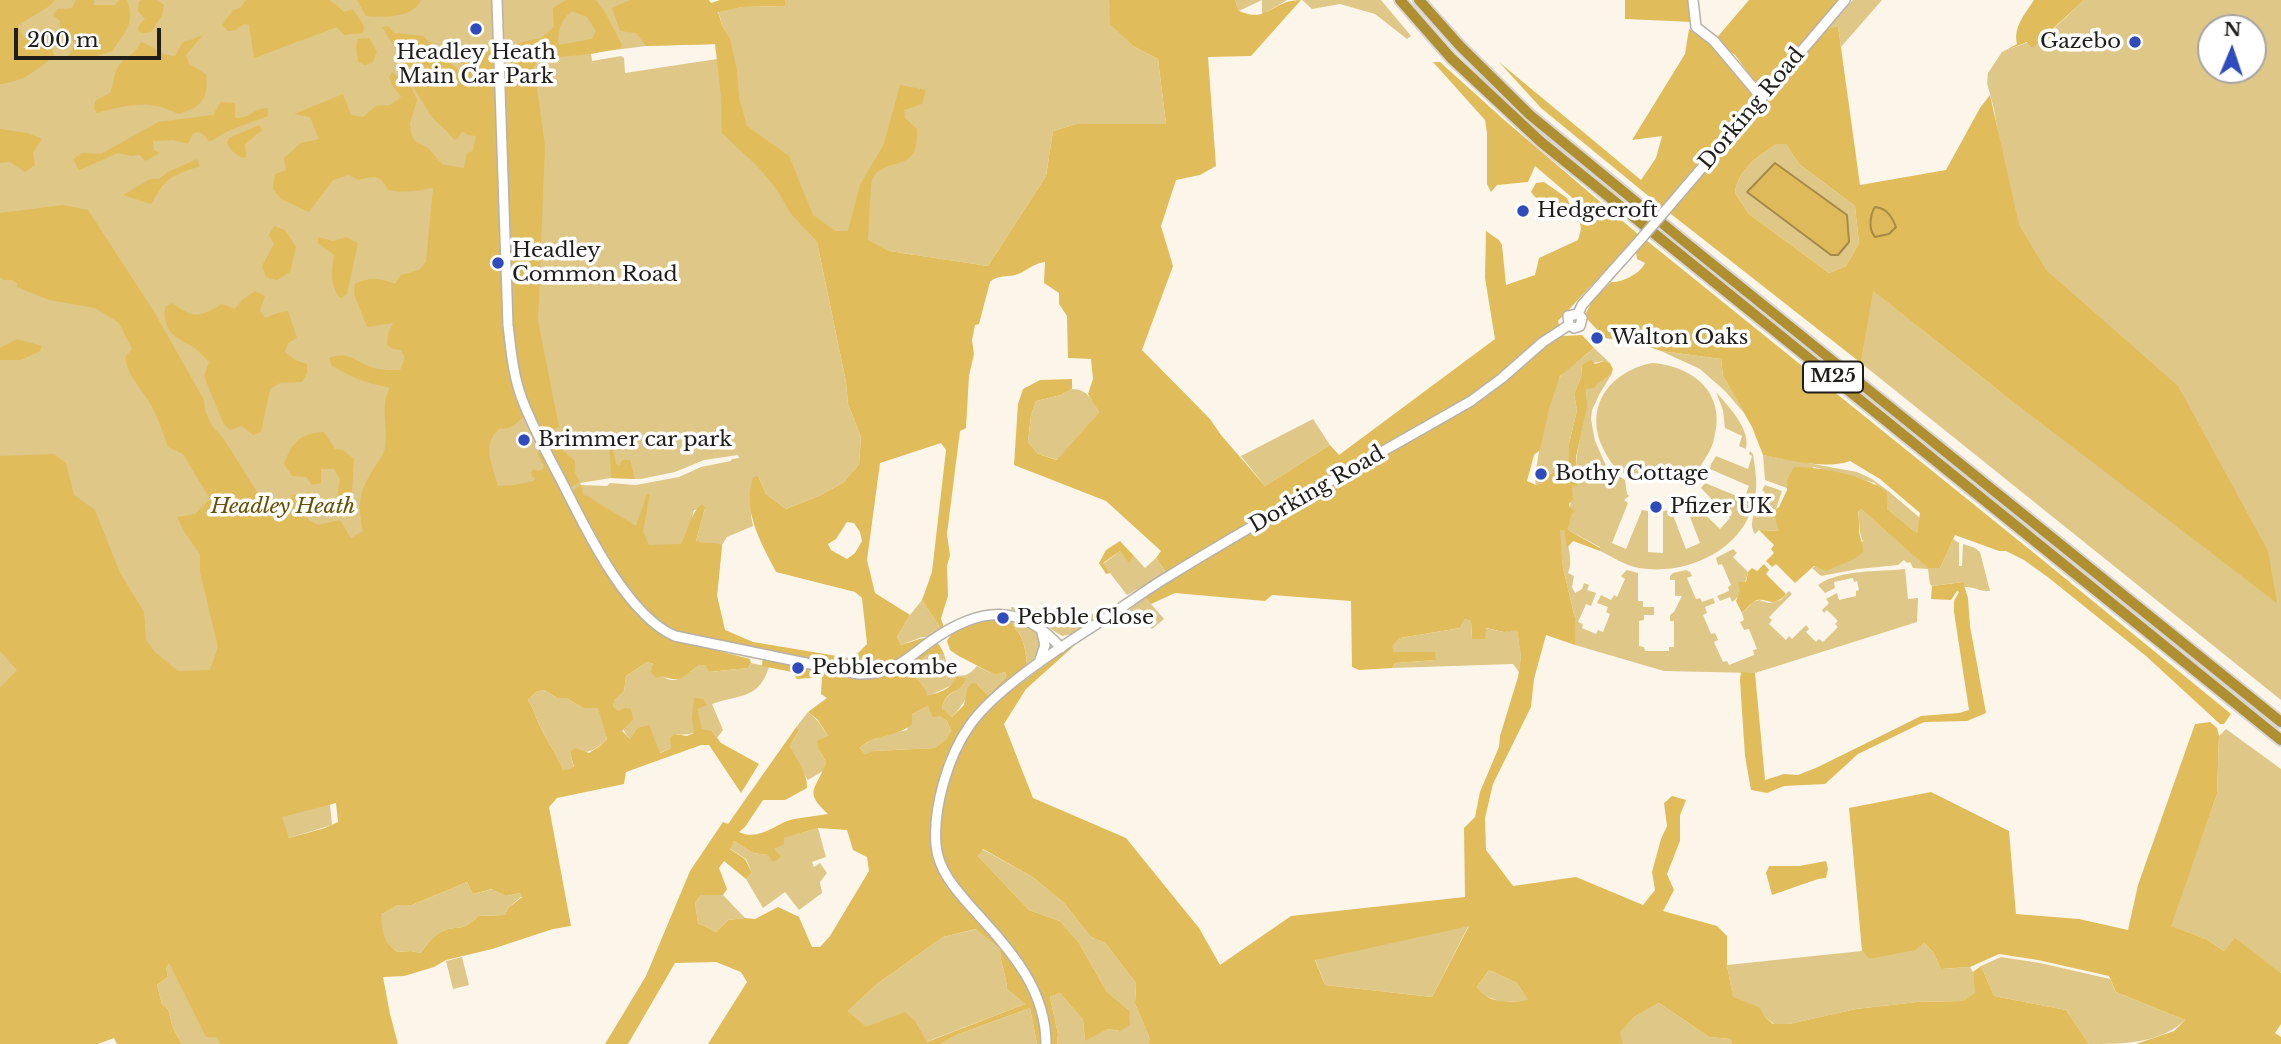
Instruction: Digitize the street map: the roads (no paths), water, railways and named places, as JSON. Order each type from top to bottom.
[{"type":"highway","name":"M25","points":[[1400,0],[1451,58],[1541,142],[2281,740]]},
{"type":"highway","name":"M25","points":[[1419,0],[1460,46],[1530,115],[2281,722]]},
{"type":"main road","points":[[497,0],[508,325],[515,375],[530,416],[598,554],[645,616],[675,636],[859,674],[870,674],[897,666],[937,637],[985,615],[1018,616],[1041,627],[1061,648]]},
{"type":"main road","points":[[1693,0],[1696,27],[1713,41],[1762,98]]},
{"type":"main road","name":"Dorking Road","points":[[1046,1044],[1046,1031],[1038,996],[1027,974],[1008,948],[959,893],[942,869],[936,847],[939,807],[949,767],[978,715],[1038,664],[1170,575],[1471,401],[1543,342],[1569,326],[1568,316],[1578,314],[1582,305],[1845,0]]},
{"type":"main road","points":[[1038,664],[1045,645],[1041,627]]},
{"type":"place","name":"Headley Heath Main Car Park","points":[[476,29]]},
{"type":"place","name":"Gazebo","points":[[2135,42]]},
{"type":"place","name":"Hedgecroft","points":[[1523,211]]},
{"type":"place","name":"Headley Common Road","points":[[498,263]]},
{"type":"place","name":"Walton Oaks","points":[[1597,338]]},
{"type":"place","name":"Brimmer car park","points":[[524,440]]},
{"type":"place","name":"Bothy Cottage","points":[[1541,474]]},
{"type":"place","name":"Pfizer UK","points":[[1656,507]]},
{"type":"place","name":"Pebble Close","points":[[1003,618]]},
{"type":"place","name":"Pebblecombe","points":[[798,668]]},
{"type":"park label","name":"Headley Heath","points":[[283,507]]}]
